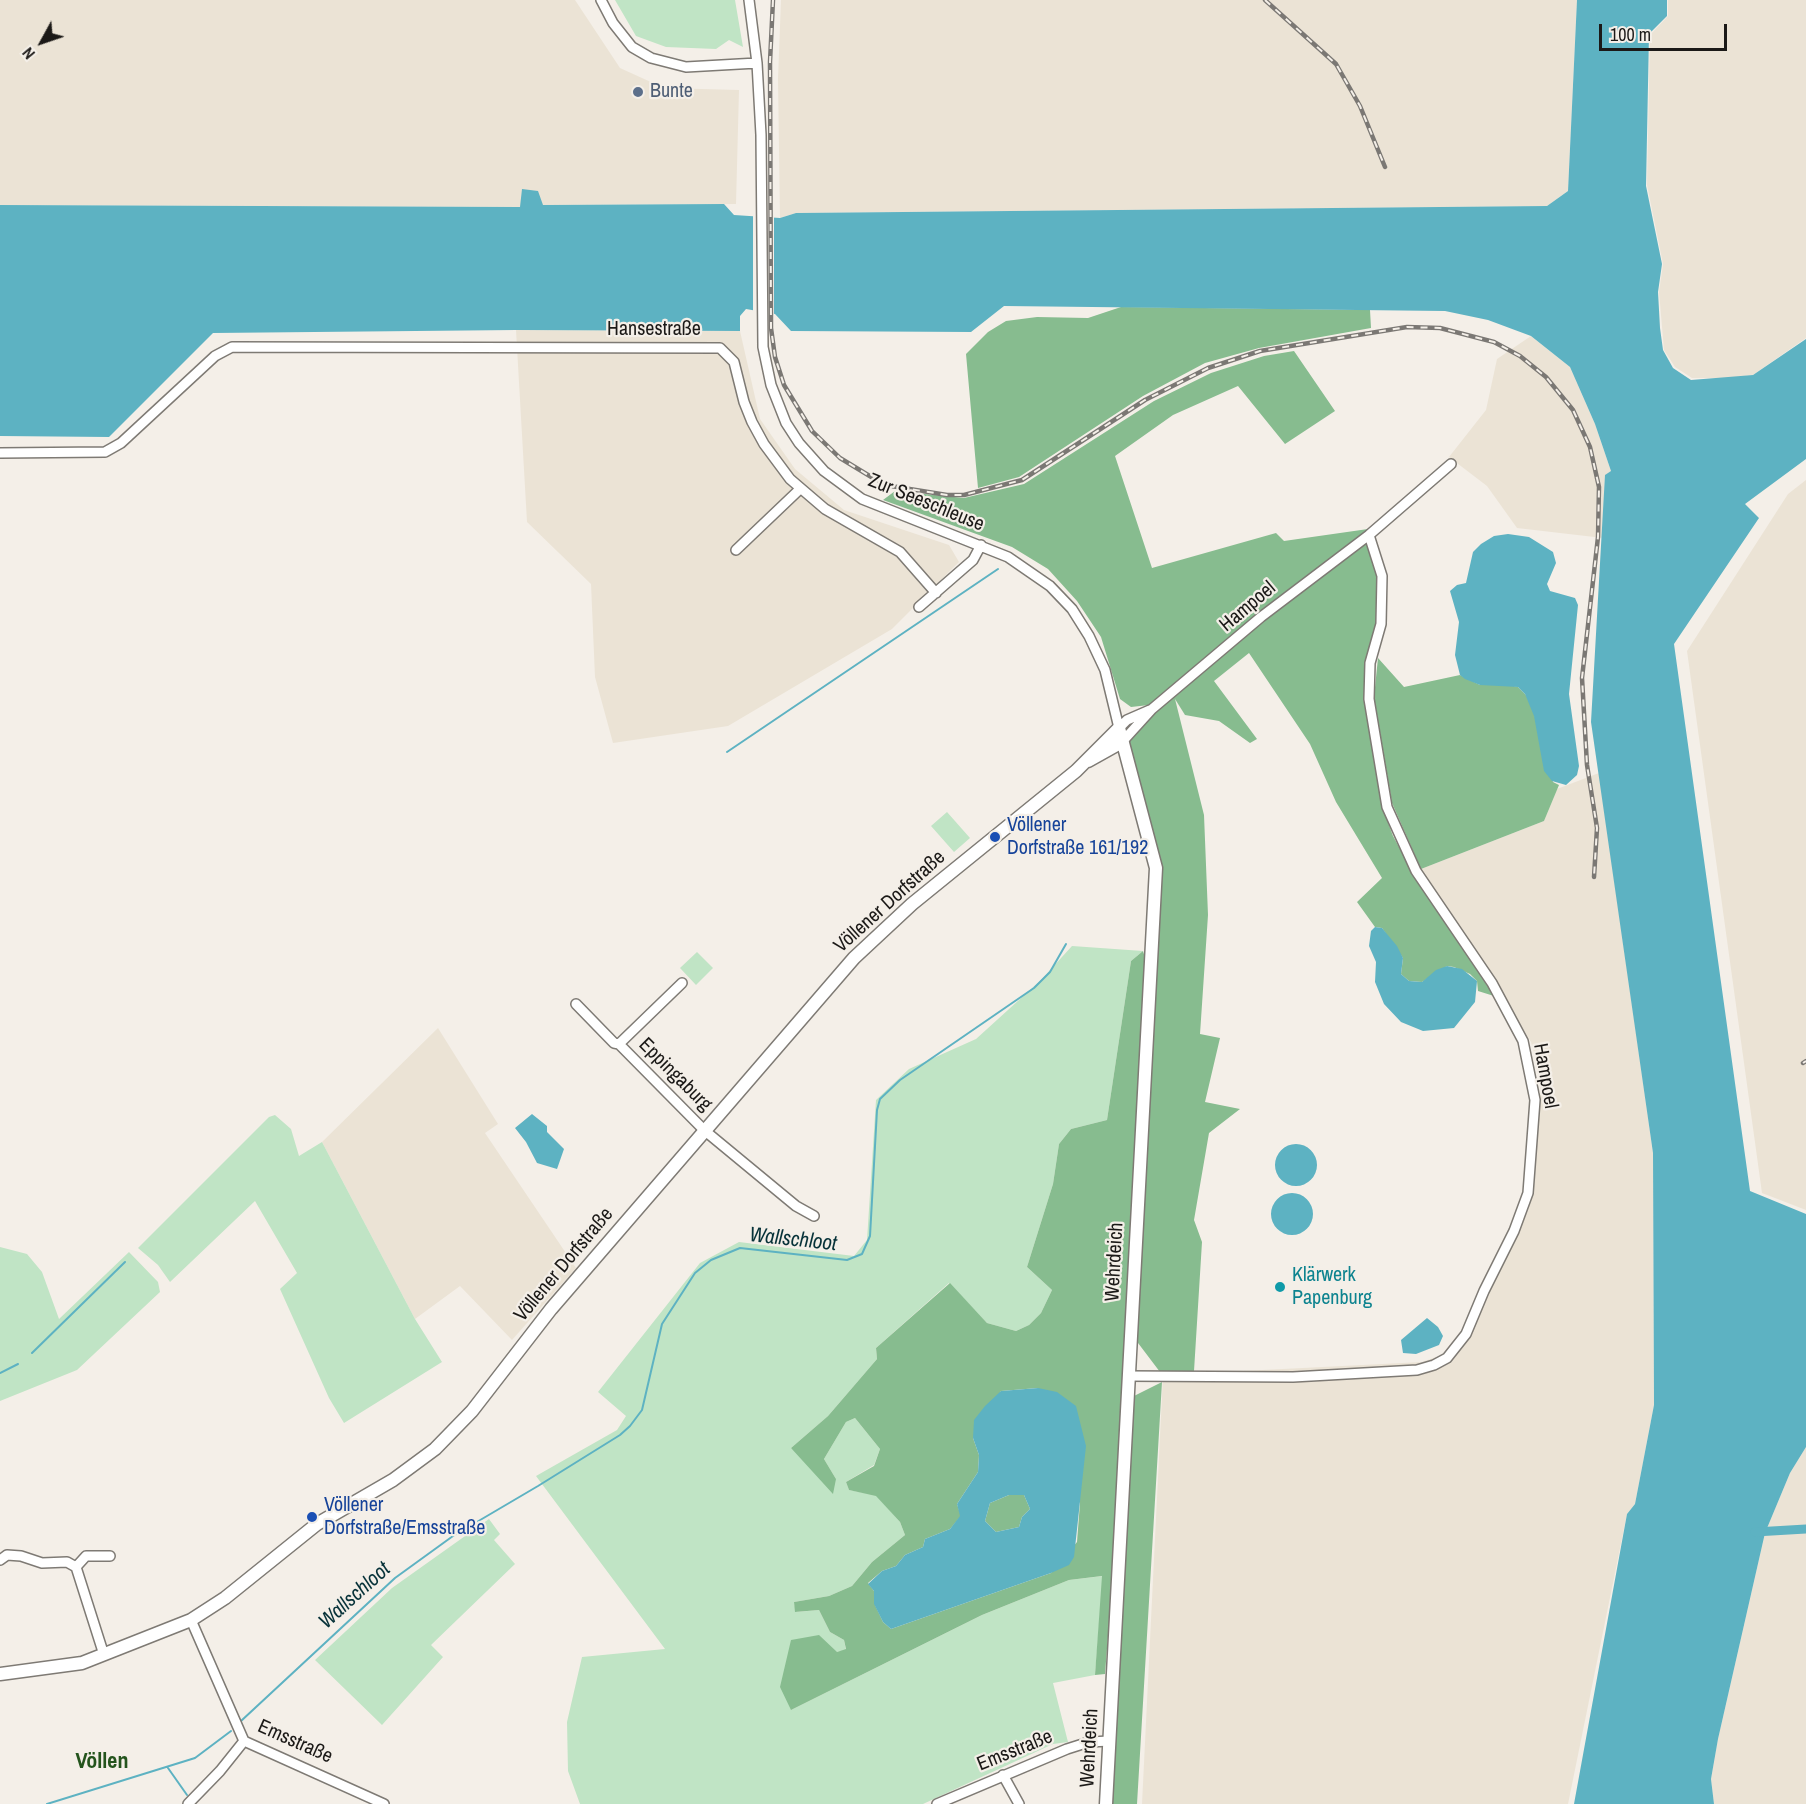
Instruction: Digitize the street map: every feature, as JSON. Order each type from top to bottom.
[{"type":"street","points":[[601,0],[613,23],[632,47],[651,58],[686,67],[757,63]]},
{"type":"street","name":"Zur Seeschleuse","points":[[749,0],[757,63],[762,213],[762,328],[766,367],[777,404],[799,443],[824,471],[862,499],[981,545],[1033,573],[1072,609],[1106,670],[1119,728]]},
{"type":"street","name":"Hansestraße","points":[[0,453],[105,452],[121,443],[216,356],[232,347],[720,348],[734,362],[744,402],[764,444],[800,489],[835,516],[900,552],[936,593]]},
{"type":"street","name":"Hampoel","points":[[1122,742],[1152,709],[1261,617],[1369,535],[1451,464]]},
{"type":"street","points":[[736,550],[800,489]]},
{"type":"street","name":"Hampoel","points":[[1128,1376],[1293,1377],[1403,1371],[1434,1365],[1447,1358],[1466,1334],[1484,1291],[1514,1231],[1528,1193],[1535,1100],[1523,1041],[1492,983],[1416,871],[1387,807],[1369,699],[1370,663],[1381,624],[1382,576],[1369,535]]},
{"type":"street","points":[[919,607],[973,560],[981,545]]},
{"type":"street","name":"Hampoel","points":[[1119,728],[1127,720],[1152,709]]},
{"type":"street","name":"Wehrdeich","points":[[1106,1804],[1156,868],[1119,728]]},
{"type":"street","name":"Völlener Dorfstraße","points":[[0,1674],[69,1666],[104,1655],[191,1620],[225,1598],[317,1524],[398,1477],[448,1438],[472,1411],[551,1309],[817,999],[876,936],[1084,763],[1119,728]]},
{"type":"street","name":"Völlener Dorfstraße","points":[[1084,763],[1122,742]]},
{"type":"street","name":"Eppingaburg","points":[[619,1044],[682,982]]},
{"type":"street","name":"Eppingaburg","points":[[576,1004],[704,1130],[796,1206],[814,1216]]},
{"type":"street","points":[[0,1560],[7,1555],[21,1556],[42,1563],[67,1562],[76,1567],[104,1655]]},
{"type":"street","points":[[76,1567],[86,1556],[110,1556]]},
{"type":"street","name":"Emsstraße","points":[[191,1620],[244,1741],[384,1804]]},
{"type":"street","points":[[188,1804],[244,1741]]},
{"type":"street","name":"Emsstraße","points":[[937,1804],[1003,1775],[1089,1742],[1110,1741]]},
{"type":"street","points":[[1003,1775],[1019,1804]]},
{"type":"shaded area","points":[[0,0],[575,0],[620,68],[664,88],[739,90],[736,204],[542,205],[522,190],[521,207],[0,205]]},
{"type":"shaded area","points":[[781,0],[1577,0],[1568,191],[1547,206],[796,213],[780,218],[778,79]]},
{"type":"shaded area","points":[[1668,0],[1806,0],[1806,338],[1753,375],[1692,378],[1675,367],[1664,350],[1659,292],[1663,264],[1647,185],[1650,35],[1668,16]]},
{"type":"shaded area","points":[[516,330],[740,331],[760,419],[795,469],[844,510],[949,545],[959,562],[892,629],[728,726],[613,743],[595,677],[591,584],[527,522]]},
{"type":"shaded area","points":[[1531,336],[1570,367],[1595,424],[1611,471],[1605,476],[1603,538],[1517,528],[1487,486],[1449,457],[1486,410],[1497,359]]},
{"type":"shaded area","points":[[1806,480],[1806,1210],[1762,1193],[1687,651],[1788,494]]},
{"type":"shaded area","points":[[1599,773],[1653,1153],[1654,1405],[1635,1504],[1627,1514],[1568,1804],[1142,1804],[1163,1375],[1422,1362],[1445,1354],[1467,1340],[1529,1208],[1541,1077],[1531,1042],[1421,869],[1544,821],[1557,789]]},
{"type":"shaded area","points":[[438,1028],[498,1124],[485,1133],[576,1268],[512,1340],[460,1286],[415,1319],[322,1142]]},
{"type":"shaded area","points":[[1806,1447],[1806,1804],[1714,1804],[1711,1779],[1718,1739],[1765,1533],[1790,1473]]},
{"type":"green space","points":[[615,0],[735,0],[743,47],[729,40],[716,49],[666,47],[636,36]]},
{"type":"green space","points":[[1121,307],[1370,310],[1371,328],[1259,348],[1205,363],[1143,396],[1019,477],[978,488],[966,354],[988,332],[1006,321],[1037,317],[1088,318]]},
{"type":"green space","points":[[1294,351],[1335,411],[1285,444],[1238,386],[1173,415],[1115,456],[1152,568],[1276,533],[1284,541],[1368,529],[1363,535],[1373,555],[1378,577],[1376,624],[1366,663],[1364,700],[1383,809],[1393,836],[1413,873],[1494,996],[1478,991],[1477,981],[1470,974],[1454,967],[1447,966],[1422,982],[1409,981],[1401,974],[1403,958],[1382,928],[1375,927],[1357,902],[1382,878],[1336,802],[1310,744],[1249,653],[1214,681],[1257,739],[1250,743],[1219,721],[1185,715],[1175,699],[1204,815],[1208,915],[1200,1034],[1220,1038],[1205,1102],[1240,1109],[1209,1133],[1194,1220],[1202,1242],[1194,1371],[1160,1372],[1135,1339],[1158,868],[1128,741],[1170,689],[1149,705],[1131,707],[1120,699],[1101,637],[1077,601],[1048,569],[1012,547],[883,500],[895,491],[964,498],[1024,484],[1154,401],[1211,373],[1264,356]]},
{"type":"green space","points":[[1378,658],[1404,687],[1460,675],[1480,685],[1505,684],[1518,687],[1531,703],[1553,782],[1559,785],[1544,821],[1421,869],[1392,803],[1374,697]]},
{"type":"green space","points":[[947,812],[970,838],[954,852],[931,826]]},
{"type":"green space","points":[[1072,946],[1143,951],[1131,961],[1107,1120],[1071,1129],[1059,1144],[1053,1184],[1027,1267],[1052,1290],[1041,1313],[1029,1325],[1016,1331],[987,1323],[949,1283],[876,1348],[877,1359],[828,1416],[791,1448],[836,1479],[824,1459],[846,1422],[855,1418],[880,1449],[874,1465],[846,1482],[849,1490],[876,1495],[900,1522],[905,1535],[872,1562],[852,1586],[829,1596],[794,1602],[796,1612],[819,1610],[830,1632],[844,1640],[846,1650],[837,1652],[791,1710],[982,1615],[1069,1580],[1103,1576],[1095,1675],[1053,1683],[1068,1742],[1053,1744],[923,1804],[580,1804],[568,1771],[567,1722],[582,1657],[665,1649],[536,1476],[617,1430],[626,1416],[598,1392],[700,1263],[739,1242],[854,1256],[867,1240],[876,1100],[909,1069],[976,1039],[1041,980]]},
{"type":"green space","points":[[1143,951],[1147,964],[1114,1560],[1105,1674],[1095,1675],[1102,1576],[1069,1580],[982,1615],[791,1710],[780,1687],[791,1640],[819,1635],[837,1652],[846,1649],[844,1640],[830,1632],[819,1610],[795,1612],[794,1602],[829,1596],[852,1586],[872,1562],[905,1535],[900,1522],[876,1496],[849,1490],[846,1482],[874,1466],[880,1449],[855,1418],[846,1422],[824,1459],[836,1479],[833,1494],[791,1448],[828,1416],[877,1359],[876,1348],[950,1283],[987,1323],[1016,1331],[1029,1325],[1041,1313],[1052,1290],[1027,1267],[1053,1184],[1059,1144],[1071,1129],[1107,1120],[1131,961]],"holes":[[[1038,1388],[1080,1503],[1077,1542],[1051,1573],[891,1629],[883,1622],[875,1605],[874,1591],[868,1583],[882,1571],[896,1566],[905,1555],[923,1547],[925,1539],[950,1529],[961,1516],[957,1504],[978,1472],[979,1455],[973,1438],[1001,1391]]]},
{"type":"green space","points":[[697,952],[713,968],[696,985],[680,968]]},
{"type":"green space","points":[[275,1115],[291,1129],[299,1156],[322,1142],[415,1319],[442,1362],[344,1423],[329,1398],[280,1289],[297,1273],[255,1201],[170,1282],[158,1265],[138,1248],[269,1117]]},
{"type":"green space","points":[[0,1247],[27,1254],[42,1272],[59,1319],[129,1252],[158,1282],[160,1292],[77,1370],[0,1401]]},
{"type":"green space","points":[[1162,1382],[1137,1804],[1111,1804],[1132,1397]]},
{"type":"green space","points":[[1009,1495],[1024,1495],[1030,1509],[1022,1517],[1019,1527],[996,1532],[985,1521],[990,1503]]},
{"type":"green space","points":[[489,1519],[500,1534],[494,1540],[515,1564],[431,1645],[443,1657],[382,1725],[315,1660],[392,1588]]},
{"type":"water","points":[[1577,0],[1667,0],[1667,16],[1649,34],[1646,186],[1662,264],[1658,292],[1663,350],[1673,368],[1691,380],[1753,375],[1806,339],[1806,459],[1745,504],[1759,518],[1674,644],[1750,1191],[1806,1214],[1806,1447],[1790,1473],[1765,1533],[1718,1739],[1711,1779],[1714,1804],[1574,1804],[1627,1514],[1635,1504],[1654,1405],[1653,1153],[1591,722],[1605,475],[1611,471],[1595,424],[1570,367],[1531,336],[1488,320],[1445,311],[1004,306],[971,332],[791,331],[775,314],[746,309],[740,316],[740,331],[516,330],[213,333],[109,437],[0,436],[0,205],[520,207],[522,189],[538,191],[543,205],[724,204],[734,215],[780,218],[796,213],[1547,206],[1568,191]]},
{"type":"water","points":[[1508,534],[1529,537],[1553,552],[1556,563],[1547,584],[1550,591],[1575,598],[1578,605],[1569,694],[1579,766],[1577,775],[1566,785],[1552,781],[1544,771],[1534,716],[1525,694],[1518,687],[1480,685],[1465,679],[1460,675],[1455,655],[1459,622],[1450,591],[1457,585],[1466,583],[1473,552],[1481,544],[1494,536]]},
{"type":"water","points":[[1375,927],[1382,928],[1397,946],[1403,958],[1401,974],[1409,981],[1422,982],[1436,970],[1447,966],[1462,969],[1477,981],[1475,1002],[1454,1028],[1423,1031],[1401,1022],[1384,1004],[1375,982],[1376,962],[1369,946],[1371,931]]},
{"type":"water","points":[[532,1114],[547,1126],[547,1132],[564,1149],[557,1169],[537,1163],[526,1142],[515,1128]]},
{"type":"water","points":[[1296,1144],[1311,1150],[1317,1165],[1311,1180],[1296,1186],[1281,1180],[1275,1165],[1281,1150]]},
{"type":"water","points":[[1292,1193],[1307,1199],[1313,1214],[1307,1229],[1292,1235],[1277,1229],[1271,1214],[1277,1199]]},
{"type":"water","points":[[1427,1318],[1438,1327],[1443,1336],[1439,1345],[1416,1354],[1403,1353],[1401,1340]]},
{"type":"water","points":[[1038,1388],[1057,1392],[1076,1406],[1086,1446],[1074,1557],[1069,1565],[1051,1573],[891,1629],[883,1622],[874,1604],[874,1591],[868,1584],[882,1571],[896,1566],[905,1555],[923,1547],[925,1539],[950,1529],[960,1516],[957,1504],[978,1472],[979,1455],[973,1438],[974,1420],[1001,1391]],"holes":[[[1009,1495],[1024,1495],[1030,1509],[1022,1517],[1019,1527],[996,1532],[985,1521],[990,1503]]]},
{"type":"pier","points":[[753,214],[774,215],[774,318],[753,313]]},
{"type":"waterway","points":[[727,752],[998,569]]},
{"type":"waterway","name":"Wallschloot","points":[[241,1721],[395,1578],[453,1536],[538,1486],[620,1435],[630,1426],[642,1410],[662,1324],[695,1273],[711,1260],[740,1248],[847,1260],[862,1254],[870,1236],[877,1110],[880,1099],[900,1080],[1034,988],[1050,972],[1066,944]]},
{"type":"waterway","points":[[32,1353],[125,1262]]},
{"type":"waterway","points":[[0,1373],[18,1364]]},
{"type":"waterway","points":[[1755,1532],[1806,1529]]},
{"type":"waterway","name":"Wallschloot","points":[[47,1804],[195,1758],[231,1731]]},
{"type":"waterway","points":[[168,1768],[187,1795]]},
{"type":"railway","points":[[773,0],[770,62],[771,328],[775,357],[784,385],[812,431],[840,458],[873,478],[891,486],[947,495],[964,495],[1022,480],[1145,400],[1208,368],[1260,351],[1407,327],[1440,328],[1494,342],[1520,356],[1546,377],[1573,410],[1590,447],[1599,487],[1598,537],[1582,678],[1587,765],[1597,828],[1594,877]]},
{"type":"railway","points":[[1265,0],[1336,64],[1360,106],[1385,167]]},
{"type":"place","name":"Bunte","points":[[638,92]]},
{"type":"place","name":"Völlener Dorfstraße 161/192","points":[[995,837]]},
{"type":"place","name":"Klärwerk Papenburg","points":[[1280,1287]]},
{"type":"place","name":"Völlener Dorfstraße/Emsstraße","points":[[312,1517]]},
{"type":"district","name":"Völlen","points":[[102,1762]]}]
